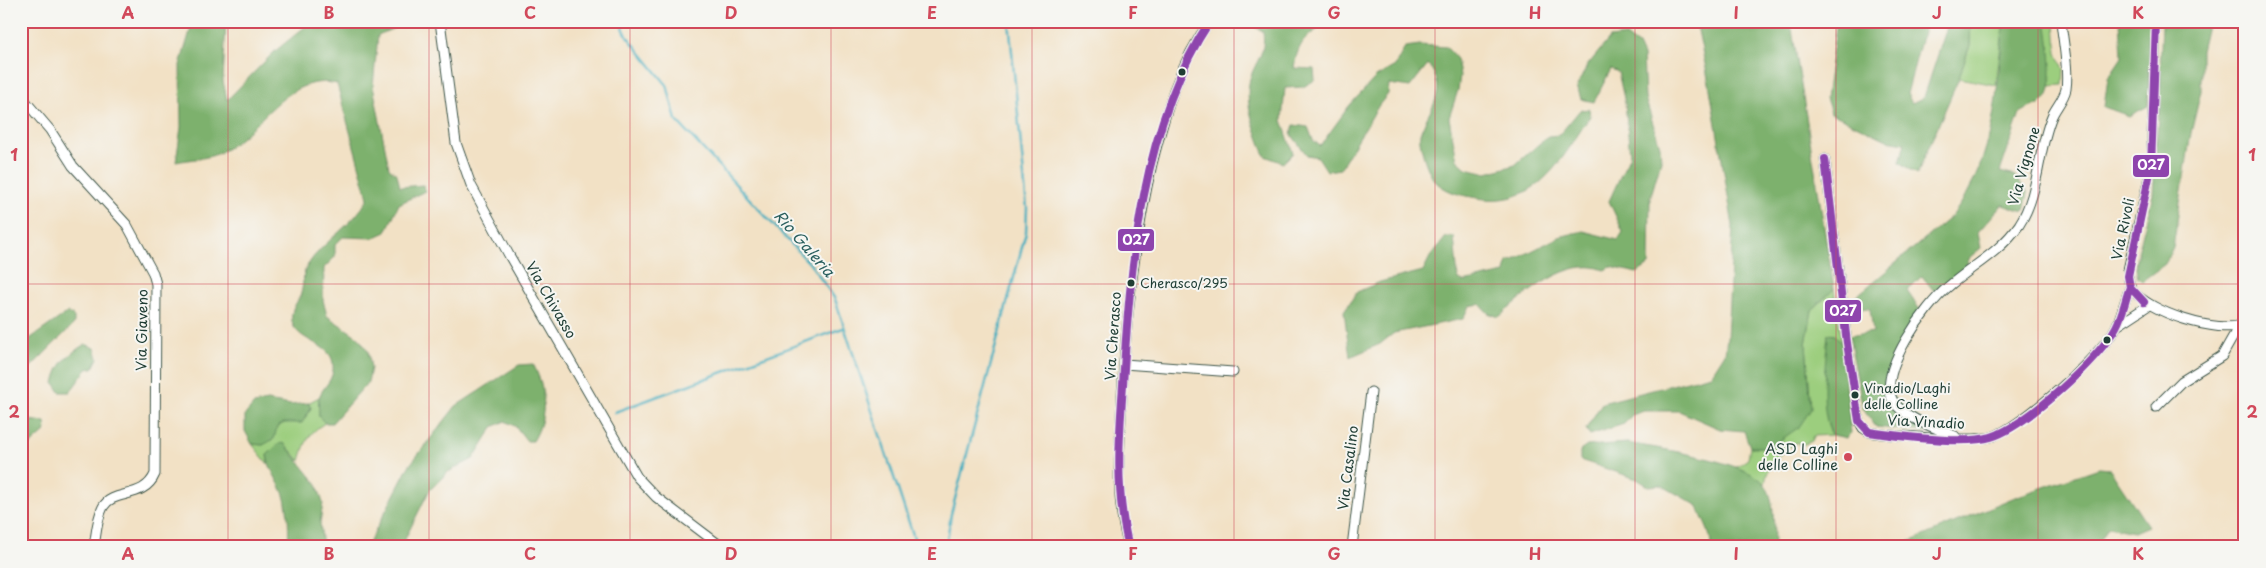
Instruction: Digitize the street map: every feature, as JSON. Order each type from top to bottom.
[{"type":"street","name":"Via Chivasso","points":[[440,21],[456,142],[471,185],[509,255],[637,477],[656,497],[722,547]]},
{"type":"street","name":"Via Cherasco","points":[[1129,547],[1122,516],[1119,476],[1124,364],[1135,247],[1161,129],[1180,72],[1210,21]]},
{"type":"street","name":"Via Vignone","points":[[1961,438],[1901,409],[1890,395],[1889,380],[1907,340],[1931,304],[1948,287],[1991,255],[2023,217],[2034,185],[2052,116],[2066,90],[2061,21]]},
{"type":"street","name":"Via Rivoli","points":[[2130,287],[2128,270],[2150,168],[2156,21]]},
{"type":"street","name":"Via Giaveno","points":[[21,96],[50,130],[73,166],[127,225],[153,273],[156,284],[155,474],[143,488],[114,498],[105,504],[101,510],[94,547]]},
{"type":"street","name":"Via Vinadio","points":[[1825,159],[1848,352],[1860,424],[1872,433],[1961,438],[1993,437],[2017,424],[2090,360],[2117,326],[2130,287]]},
{"type":"street","points":[[2130,287],[2148,305],[2209,326],[2223,328],[2242,325]]},
{"type":"street","points":[[2117,326],[2148,305]]},
{"type":"street","points":[[2156,406],[2182,381],[2222,356],[2242,325]]},
{"type":"street","points":[[1124,364],[1233,372]]},
{"type":"street","name":"Via Casalino","points":[[1352,547],[1370,392]]},
{"type":"green space","points":[[193,21],[226,21],[223,81],[227,100],[274,52],[312,21],[411,21],[378,35],[373,86],[389,168],[397,174],[400,187],[423,185],[425,191],[399,204],[386,232],[373,238],[343,237],[335,245],[335,257],[324,268],[323,300],[327,316],[358,337],[368,351],[371,368],[368,382],[332,423],[325,423],[319,417],[319,398],[332,375],[333,363],[330,355],[300,334],[292,320],[293,309],[300,296],[307,266],[321,248],[347,225],[368,198],[337,84],[319,83],[303,87],[288,95],[235,143],[221,152],[176,162],[181,127],[180,65]]},
{"type":"green space","points":[[1242,21],[1331,21],[1305,39],[1298,51],[1294,68],[1314,69],[1315,80],[1303,87],[1285,88],[1282,120],[1293,153],[1283,163],[1265,156],[1252,118],[1248,99],[1252,72],[1262,51],[1263,31]]},
{"type":"green space","points":[[1696,21],[1785,21],[1792,29],[1834,289],[1812,310],[1806,344],[1811,409],[1799,427],[1771,447],[1750,447],[1744,431],[1720,429],[1679,411],[1644,411],[1632,415],[1624,424],[1590,435],[1586,429],[1602,403],[1711,375],[1725,353],[1733,226],[1709,83]]},
{"type":"green space","points":[[1837,21],[1926,21],[1907,94],[1912,103],[1924,97],[1949,21],[1971,21],[1970,45],[1959,78],[1917,174],[1900,162],[1905,143],[1887,140],[1831,113],[1826,98]]},
{"type":"green space","points":[[1971,21],[2004,21],[1996,85],[1959,78],[1970,45]]},
{"type":"green space","points":[[2004,21],[2046,21],[2050,48],[2051,82],[2047,97],[2039,105],[2020,113],[2000,172],[2015,176],[2028,193],[2024,211],[2002,205],[1978,232],[1981,248],[1970,257],[1965,269],[1934,291],[1922,276],[1907,291],[1920,310],[1895,353],[1888,393],[1937,433],[1876,427],[1863,409],[1849,336],[1873,332],[1870,309],[1850,306],[1853,299],[1953,215],[1967,193],[1978,170],[1992,122]]},
{"type":"green space","points":[[2046,21],[2055,21],[2057,53],[2064,69],[2063,85],[2050,86]]},
{"type":"green space","points":[[2120,21],[2151,21],[2148,106],[2129,116],[2104,107],[2108,78],[2122,57]]},
{"type":"green space","points":[[2162,21],[2208,21],[2201,51],[2201,91],[2191,133],[2173,247],[2165,264],[2142,281],[2138,278],[2135,264],[2153,194]]},
{"type":"green space","points":[[1626,36],[1638,45],[1643,56],[1645,98],[1660,146],[1661,161],[1650,199],[1649,265],[1637,273],[1611,267],[1604,270],[1590,267],[1576,268],[1562,272],[1521,298],[1499,317],[1488,313],[1480,304],[1469,306],[1463,319],[1394,333],[1380,344],[1350,357],[1344,311],[1357,292],[1380,282],[1423,271],[1430,257],[1446,237],[1454,237],[1458,279],[1463,282],[1505,273],[1507,262],[1559,237],[1583,231],[1618,240],[1623,232],[1609,201],[1630,155],[1625,103],[1618,72],[1611,69],[1594,102],[1581,99],[1577,86],[1587,66],[1610,38]]},
{"type":"green space","points":[[1420,45],[1446,47],[1457,59],[1460,76],[1458,90],[1449,118],[1457,160],[1466,168],[1487,173],[1515,165],[1548,136],[1559,135],[1580,110],[1589,109],[1590,116],[1556,166],[1530,190],[1513,197],[1494,199],[1457,194],[1442,187],[1434,180],[1422,151],[1420,134],[1438,92],[1434,74],[1428,64],[1410,87],[1389,84],[1388,94],[1379,105],[1340,169],[1327,171],[1318,157],[1307,155],[1291,134],[1294,125],[1308,127],[1313,140],[1320,146],[1349,106],[1376,77],[1395,66],[1405,47]]},
{"type":"green space","points":[[1834,289],[1842,342],[1835,335],[1828,334],[1830,431],[1833,435],[1813,436],[1811,441],[1800,446],[1797,442],[1791,446],[1775,459],[1766,476],[1765,484],[1736,467],[1748,459],[1750,447],[1771,447],[1811,409],[1806,344],[1812,310]]},
{"type":"green space","points":[[68,312],[74,317],[74,324],[31,367],[21,366],[21,345]]},
{"type":"green space","points":[[1828,334],[1835,335],[1842,342],[1851,433],[1846,438],[1833,435],[1828,426],[1824,386]]},
{"type":"green space","points":[[85,344],[95,348],[98,358],[93,368],[87,369],[70,392],[60,392],[54,383],[58,370],[69,356]]},
{"type":"green space","points":[[533,364],[541,383],[544,402],[541,422],[533,441],[527,441],[516,427],[505,421],[493,427],[473,459],[448,472],[429,491],[401,547],[367,547],[409,466],[456,406],[519,365]]},
{"type":"green space","points":[[319,397],[319,417],[325,423],[308,439],[300,461],[284,443],[267,455],[268,464],[252,444],[263,445],[277,427],[311,408],[308,403]]},
{"type":"green space","points":[[267,401],[291,405],[308,403],[311,408],[302,423],[284,423],[277,427],[274,439],[263,445],[252,444],[245,431],[245,415],[254,404]]},
{"type":"green space","points":[[21,419],[45,422],[46,431],[21,453]]},
{"type":"green space","points":[[284,443],[317,484],[323,503],[320,523],[323,547],[288,547],[286,501],[267,455],[279,444]]},
{"type":"green space","points":[[1627,443],[1701,457],[1742,469],[1757,477],[1766,486],[1771,500],[1774,547],[1711,547],[1708,531],[1698,506],[1661,485],[1648,486],[1637,479],[1580,460],[1580,451],[1587,446]]},
{"type":"green space","points":[[2099,468],[2110,469],[2148,526],[2134,532],[2108,527],[2101,539],[2086,547],[1897,547],[2015,497]]},
{"type":"waterway","name":"Rio Galeria","points":[[620,21],[627,36],[667,85],[676,120],[811,265],[835,299],[917,547]]},
{"type":"waterway","points":[[946,547],[951,514],[1026,232],[1027,208],[1009,21]]},
{"type":"waterway","points":[[615,412],[843,328]]},
{"type":"transit line","name":"027","points":[[1129,547],[1120,486],[1119,446],[1126,339],[1136,244],[1154,150],[1169,104],[1187,61],[1210,21]]},
{"type":"transit line","name":"027","points":[[2144,302],[2130,287],[2128,276],[2151,168],[2156,21]]},
{"type":"transit line","name":"027","points":[[1825,159],[1847,343],[1859,421],[1869,432],[1931,439],[1965,440],[1991,437],[2005,431],[2023,420],[2060,390],[2094,356],[2116,327],[2130,287]]},
{"type":"place","name":"Cherasco/295","points":[[1131,283]]},
{"type":"place","name":"Vinadio/Laghi delle Colline","points":[[1855,395]]},
{"type":"place","name":"ASD Laghi delle Colline","points":[[1848,457]]}]
